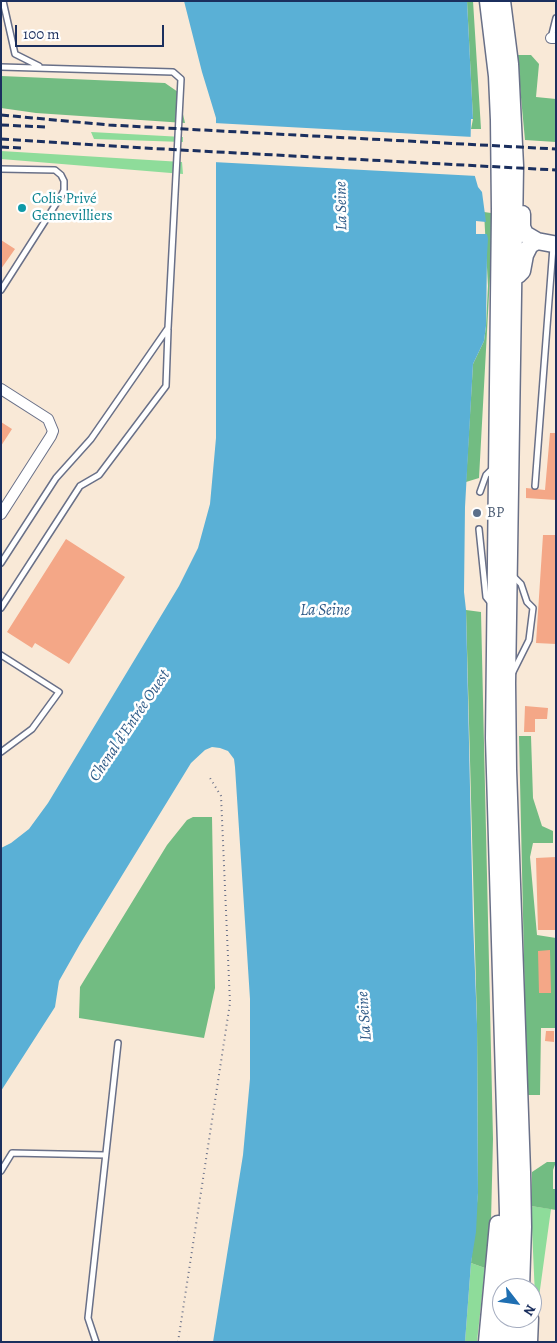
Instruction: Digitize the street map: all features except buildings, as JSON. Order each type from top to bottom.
[{"type":"main road","points":[[488,1],[500,120],[494,738],[507,1181],[506,1278]]},
{"type":"main road","points":[[502,1],[510,64],[515,166],[507,683],[508,779],[522,1182],[523,1278]]},
{"type":"main road","points":[[515,166],[522,180],[522,227],[525,234],[537,241],[554,244]]},
{"type":"main road","points":[[513,280],[522,271],[525,255],[530,245],[537,241]]},
{"type":"main road","points":[[486,1342],[500,1195],[507,1181]]},
{"type":"main road","points":[[501,1342],[503,1328]]},
{"type":"main road","points":[[515,1342],[517,1328]]},
{"type":"main road","points":[[529,1342],[530,1328]]},
{"type":"street","points":[[1,389],[48,419],[53,431],[1,514]]},
{"type":"lane","points":[[3,1],[15,54],[41,68]]},
{"type":"lane","points":[[554,38],[556,18]]},
{"type":"lane","points":[[1,67],[173,72],[181,79],[166,386],[99,475],[80,486],[1,608]]},
{"type":"lane","points":[[1,169],[55,170],[64,181],[64,190],[1,290]]},
{"type":"lane","points":[[535,486],[554,244]]},
{"type":"lane","points":[[1,563],[56,478],[92,439],[168,328]]},
{"type":"lane","points":[[480,492],[486,475],[496,464]]},
{"type":"lane","points":[[479,529],[486,597],[494,607]]},
{"type":"lane","points":[[507,683],[530,640],[533,608],[527,602],[521,584],[509,573]]},
{"type":"lane","points":[[1,655],[59,692],[32,729],[1,752]]},
{"type":"lane","points":[[96,1342],[88,1318],[118,1043]]},
{"type":"lane","points":[[1,1171],[12,1153],[105,1155]]},
{"type":"path","points":[[178,1342],[230,1002],[221,796],[210,778]]},
{"type":"green space","points":[[467,1],[473,1],[481,129],[471,129],[473,119]]},
{"type":"green space","points":[[517,55],[531,55],[539,64],[536,97],[556,99],[556,142],[525,140]]},
{"type":"green space","points":[[1,76],[165,83],[178,92],[185,123],[36,113],[1,108]]},
{"type":"green space","points":[[91,132],[183,137],[183,142],[94,139]]},
{"type":"green space","points":[[1,151],[182,162],[183,174],[1,159]]},
{"type":"green space","points":[[484,212],[491,213],[491,258],[479,478],[466,482],[473,364],[484,341],[486,326],[488,286]]},
{"type":"green space","points":[[466,610],[481,612],[493,1139],[491,1221],[485,1268],[471,1263],[478,1193],[477,1024]]},
{"type":"green space","points":[[519,736],[531,736],[533,798],[542,826],[553,831],[553,843],[533,843],[530,857],[537,935],[556,938],[556,1028],[541,1028],[540,1095],[527,1095]]},
{"type":"green space","points":[[193,817],[212,817],[215,988],[204,1038],[79,1018],[80,987],[167,845],[187,820]]},
{"type":"green space","points":[[547,1162],[556,1162],[553,1170],[553,1189],[556,1189],[556,1210],[531,1206],[532,1172]]},
{"type":"green space","points":[[531,1206],[551,1209],[542,1278],[534,1278]]},
{"type":"green space","points":[[471,1263],[485,1268],[477,1342],[465,1342]]},
{"type":"water","name":"La Seine","points":[[184,1],[467,1],[473,119],[471,119],[470,166],[472,166],[478,187],[482,192],[486,222],[476,221],[476,234],[487,234],[488,239],[486,326],[484,341],[473,364],[465,507],[464,592],[477,1024],[478,1193],[465,1342],[213,1342],[243,1155],[250,1079],[250,999],[235,767],[234,759],[228,751],[212,747],[205,750],[191,763],[80,944],[59,981],[55,1007],[1,1091],[1,848],[29,829],[48,803],[179,586],[198,548],[210,504],[216,438],[216,118]]},
{"type":"pier","points":[[214,123],[473,137],[473,164],[477,176],[213,162]]},
{"type":"railway","points":[[1,115],[109,125],[556,149]]},
{"type":"railway","points":[[1,125],[46,127]]},
{"type":"railway","points":[[1,139],[556,170]]},
{"type":"railway","points":[[1,147],[21,148]]},
{"type":"place","name":"Colis Privé Gennevilliers","points":[[22,208]]},
{"type":"place","name":"BP","points":[[477,513]]},
{"type":"water label","name":"Chenal d'Entrée Ouest","points":[[130,726]]}]
